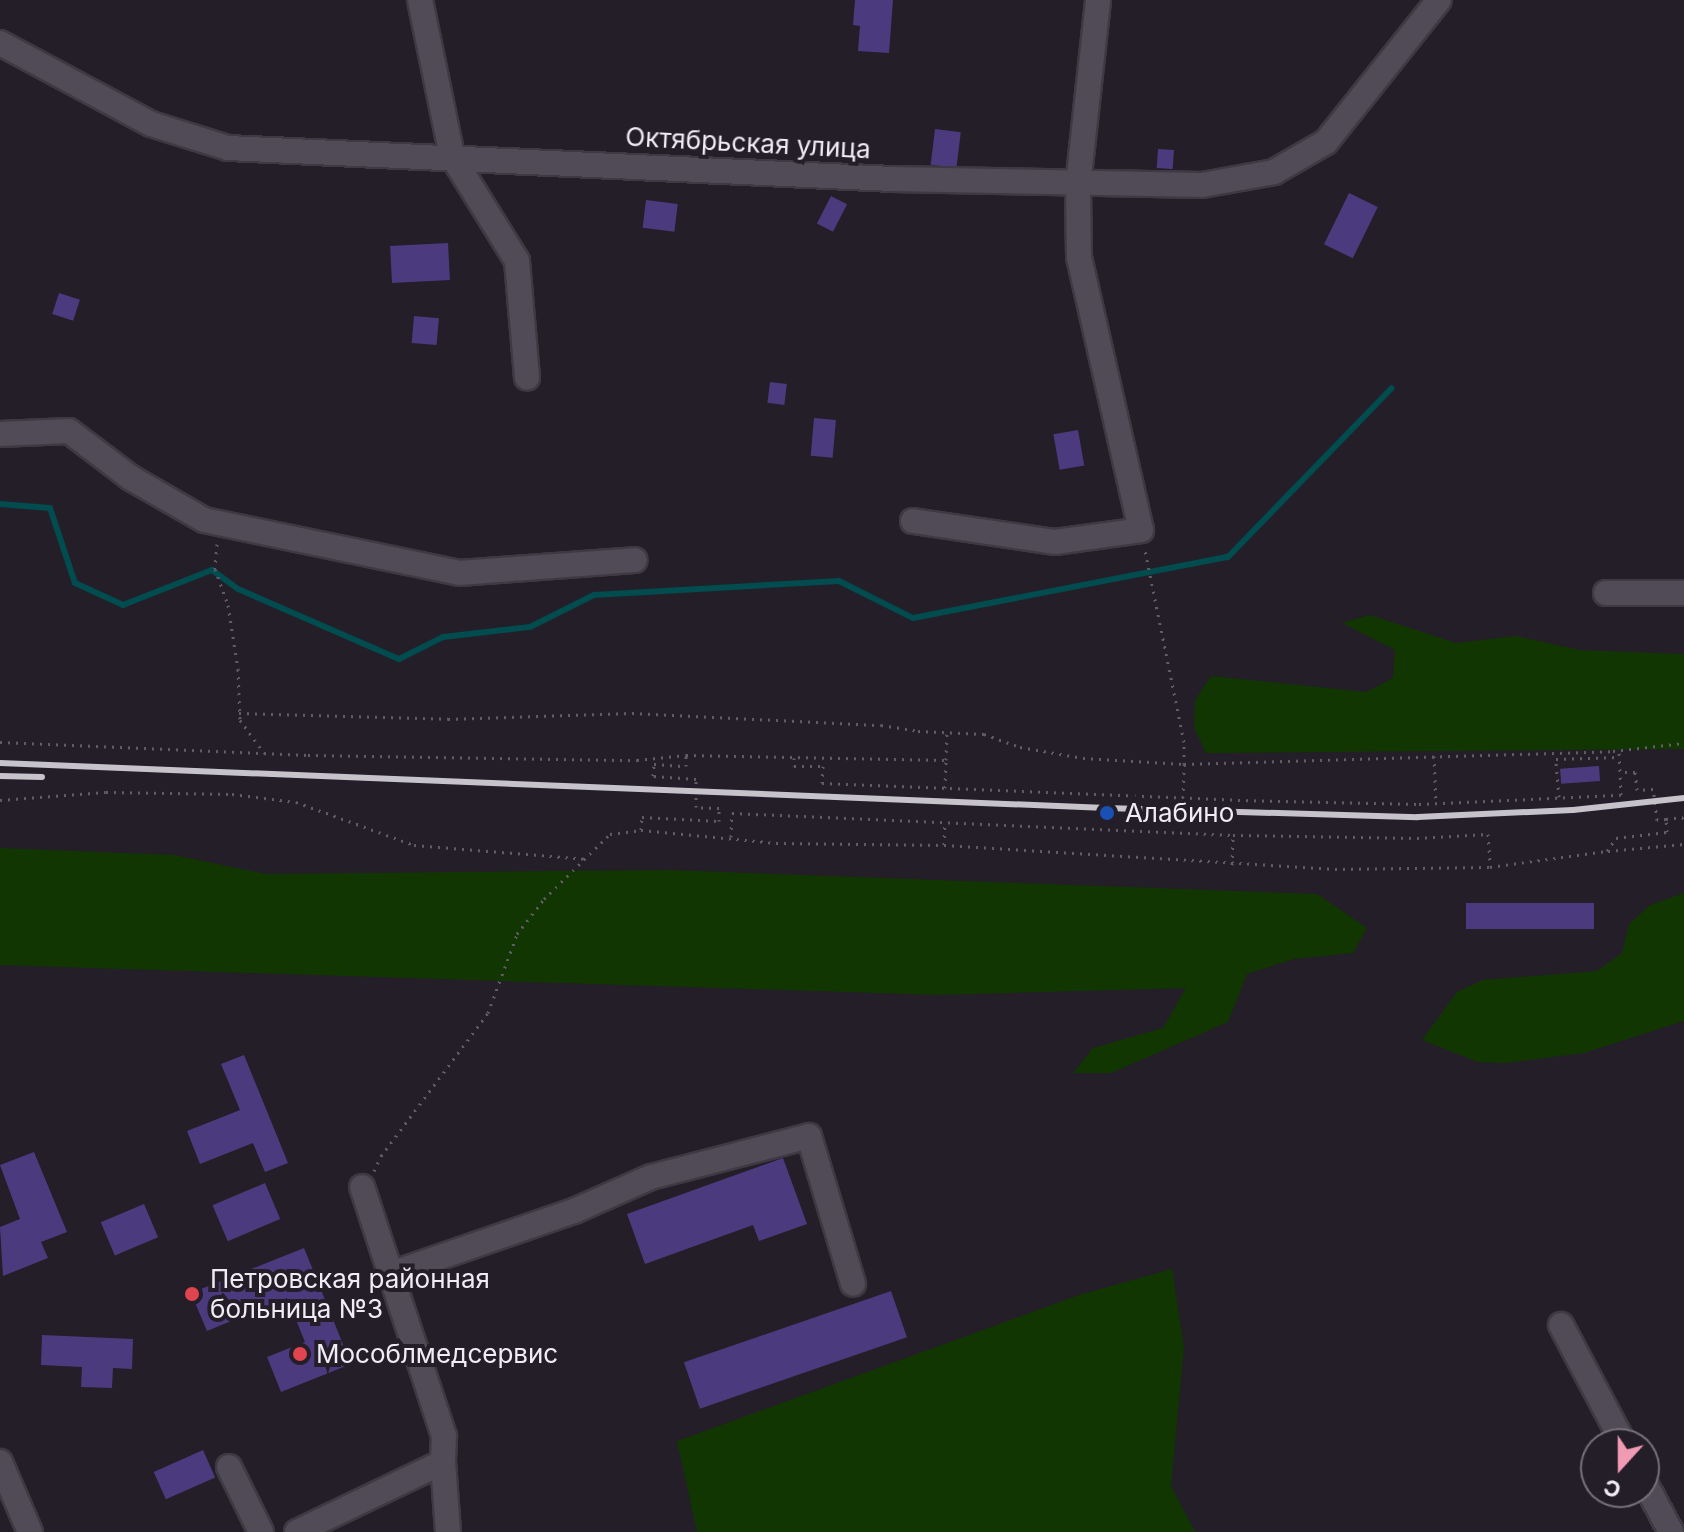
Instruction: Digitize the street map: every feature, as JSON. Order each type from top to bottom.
[{"type":"street","points":[[420,0],[452,156],[517,261],[527,378]]},
{"type":"street","points":[[913,521],[1055,542],[1141,530],[1079,257],[1078,185],[1098,0]]},
{"type":"street","name":"Октябрьская улица","points":[[0,43],[151,124],[228,148],[1078,185],[1202,185],[1274,172],[1326,142],[1439,0]]},
{"type":"street","points":[[0,434],[69,431],[131,478],[204,520],[459,573],[635,560]]},
{"type":"street","points":[[1606,593],[1684,593]]},
{"type":"street","points":[[391,1274],[574,1211],[651,1177],[809,1136],[853,1284]]},
{"type":"street","points":[[362,1187],[444,1436],[448,1532]]},
{"type":"street","points":[[1561,1325],[1616,1428]]},
{"type":"street","points":[[0,1462],[30,1532]]},
{"type":"street","points":[[297,1532],[443,1462]]},
{"type":"street","points":[[229,1467],[261,1532]]},
{"type":"street","points":[[1658,1508],[1671,1532]]},
{"type":"path","points":[[1146,555],[1184,742],[1183,798]]},
{"type":"path","points":[[215,569],[228,605],[240,720],[265,753]]},
{"type":"path","points":[[239,713],[448,719],[632,713],[881,725],[984,734],[1020,747],[1083,758],[1184,764],[1619,751],[1684,743]]},
{"type":"path","points":[[945,788],[947,732]]},
{"type":"path","points":[[0,742],[265,753],[637,760],[686,755],[946,760]]},
{"type":"path","points":[[794,757],[794,766],[823,766],[822,783],[1183,798],[1436,803],[1621,795],[1619,751]]},
{"type":"path","points":[[641,830],[642,817],[719,821],[719,808],[696,807],[696,779],[653,776],[654,764],[686,766],[686,755]]},
{"type":"path","points":[[1434,756],[1436,803]]},
{"type":"path","points":[[1559,798],[1556,759],[1619,757]]},
{"type":"path","points":[[1620,772],[1635,772],[1637,790],[1653,789],[1657,820],[1683,817],[1684,824]]},
{"type":"path","points":[[0,800],[106,792],[232,794],[296,802],[414,845],[587,859]]},
{"type":"path","points":[[731,837],[732,813],[1233,835],[1417,838],[1488,834],[1490,867]]},
{"type":"path","points":[[1607,851],[1616,838],[1667,832],[1666,819]]},
{"type":"path","points":[[944,845],[945,822]]},
{"type":"path","points":[[362,1187],[381,1156],[488,1013],[517,934],[544,899],[610,834],[641,830],[776,843],[944,845],[1335,869],[1490,867],[1684,844]]},
{"type":"path","points":[[1232,865],[1233,835]]},
{"type":"green space","points":[[1370,615],[1456,643],[1516,636],[1580,650],[1684,654],[1684,749],[1206,753],[1194,728],[1195,700],[1211,676],[1366,692],[1393,678],[1395,650],[1342,623]]},
{"type":"green space","points":[[0,848],[174,855],[266,874],[667,870],[1317,894],[1367,928],[1353,953],[1294,959],[1247,974],[1228,1022],[1111,1073],[1073,1073],[1093,1048],[1163,1028],[1186,988],[939,995],[0,965]]},
{"type":"green space","points":[[1684,893],[1684,1021],[1584,1053],[1506,1063],[1478,1062],[1422,1040],[1457,992],[1483,980],[1597,971],[1622,953],[1629,924],[1650,905]]},
{"type":"green space","points":[[1172,1269],[1184,1347],[1171,1486],[1195,1532],[697,1532],[677,1441],[1079,1295]]},
{"type":"building","points":[[855,0],[893,0],[889,53],[858,51],[860,26],[853,25]]},
{"type":"building","points":[[935,129],[961,132],[956,168],[931,165]]},
{"type":"building","points":[[1158,149],[1174,150],[1173,169],[1157,168]]},
{"type":"building","points":[[1349,193],[1378,207],[1353,258],[1324,244]]},
{"type":"building","points":[[831,196],[847,204],[833,232],[817,224]]},
{"type":"building","points":[[646,200],[678,204],[674,232],[643,228]]},
{"type":"building","points":[[448,243],[450,280],[392,283],[390,246]]},
{"type":"building","points":[[59,293],[80,300],[73,321],[52,314]]},
{"type":"building","points":[[414,316],[439,318],[437,345],[412,343]]},
{"type":"building","points":[[770,382],[787,384],[784,405],[767,403]]},
{"type":"building","points":[[814,418],[836,420],[833,458],[811,456]]},
{"type":"building","points":[[1078,430],[1084,465],[1060,470],[1053,434]]},
{"type":"building","points":[[1599,766],[1600,781],[1561,784],[1560,769]]},
{"type":"building","points":[[1466,903],[1594,903],[1594,929],[1466,929]]},
{"type":"building","points":[[244,1055],[288,1163],[265,1172],[253,1143],[200,1164],[187,1131],[240,1110],[221,1064]]},
{"type":"building","points":[[34,1152],[67,1232],[41,1242],[48,1258],[3,1276],[0,1227],[20,1219],[0,1165]]},
{"type":"building","points":[[783,1158],[807,1224],[759,1241],[753,1225],[645,1264],[627,1214]]},
{"type":"building","points":[[265,1183],[280,1219],[228,1241],[213,1205]]},
{"type":"building","points":[[144,1204],[158,1237],[115,1256],[101,1222]]},
{"type":"building","points":[[304,1248],[351,1364],[281,1392],[267,1357],[305,1342],[287,1298],[207,1331],[191,1293]]},
{"type":"building","points":[[891,1291],[907,1337],[700,1409],[684,1362]]},
{"type":"building","points":[[42,1335],[133,1339],[132,1369],[113,1368],[112,1388],[81,1387],[82,1367],[41,1365]]},
{"type":"building","points":[[203,1450],[215,1477],[166,1499],[154,1472]]},
{"type":"waterway","points":[[0,504],[50,508],[75,583],[123,605],[212,570],[238,589],[399,659],[443,637],[530,627],[594,595],[839,581],[913,618],[1228,557],[1392,388]]},
{"type":"railway","points":[[0,763],[1106,808],[1418,817],[1573,810],[1684,798]]},
{"type":"railway","points":[[0,776],[42,777]]},
{"type":"place","name":"Алабино","points":[[1107,813]]},
{"type":"place","name":"Петровская районная больница №3","points":[[192,1294]]},
{"type":"place","name":"Мособлмедсервис","points":[[300,1354]]}]
